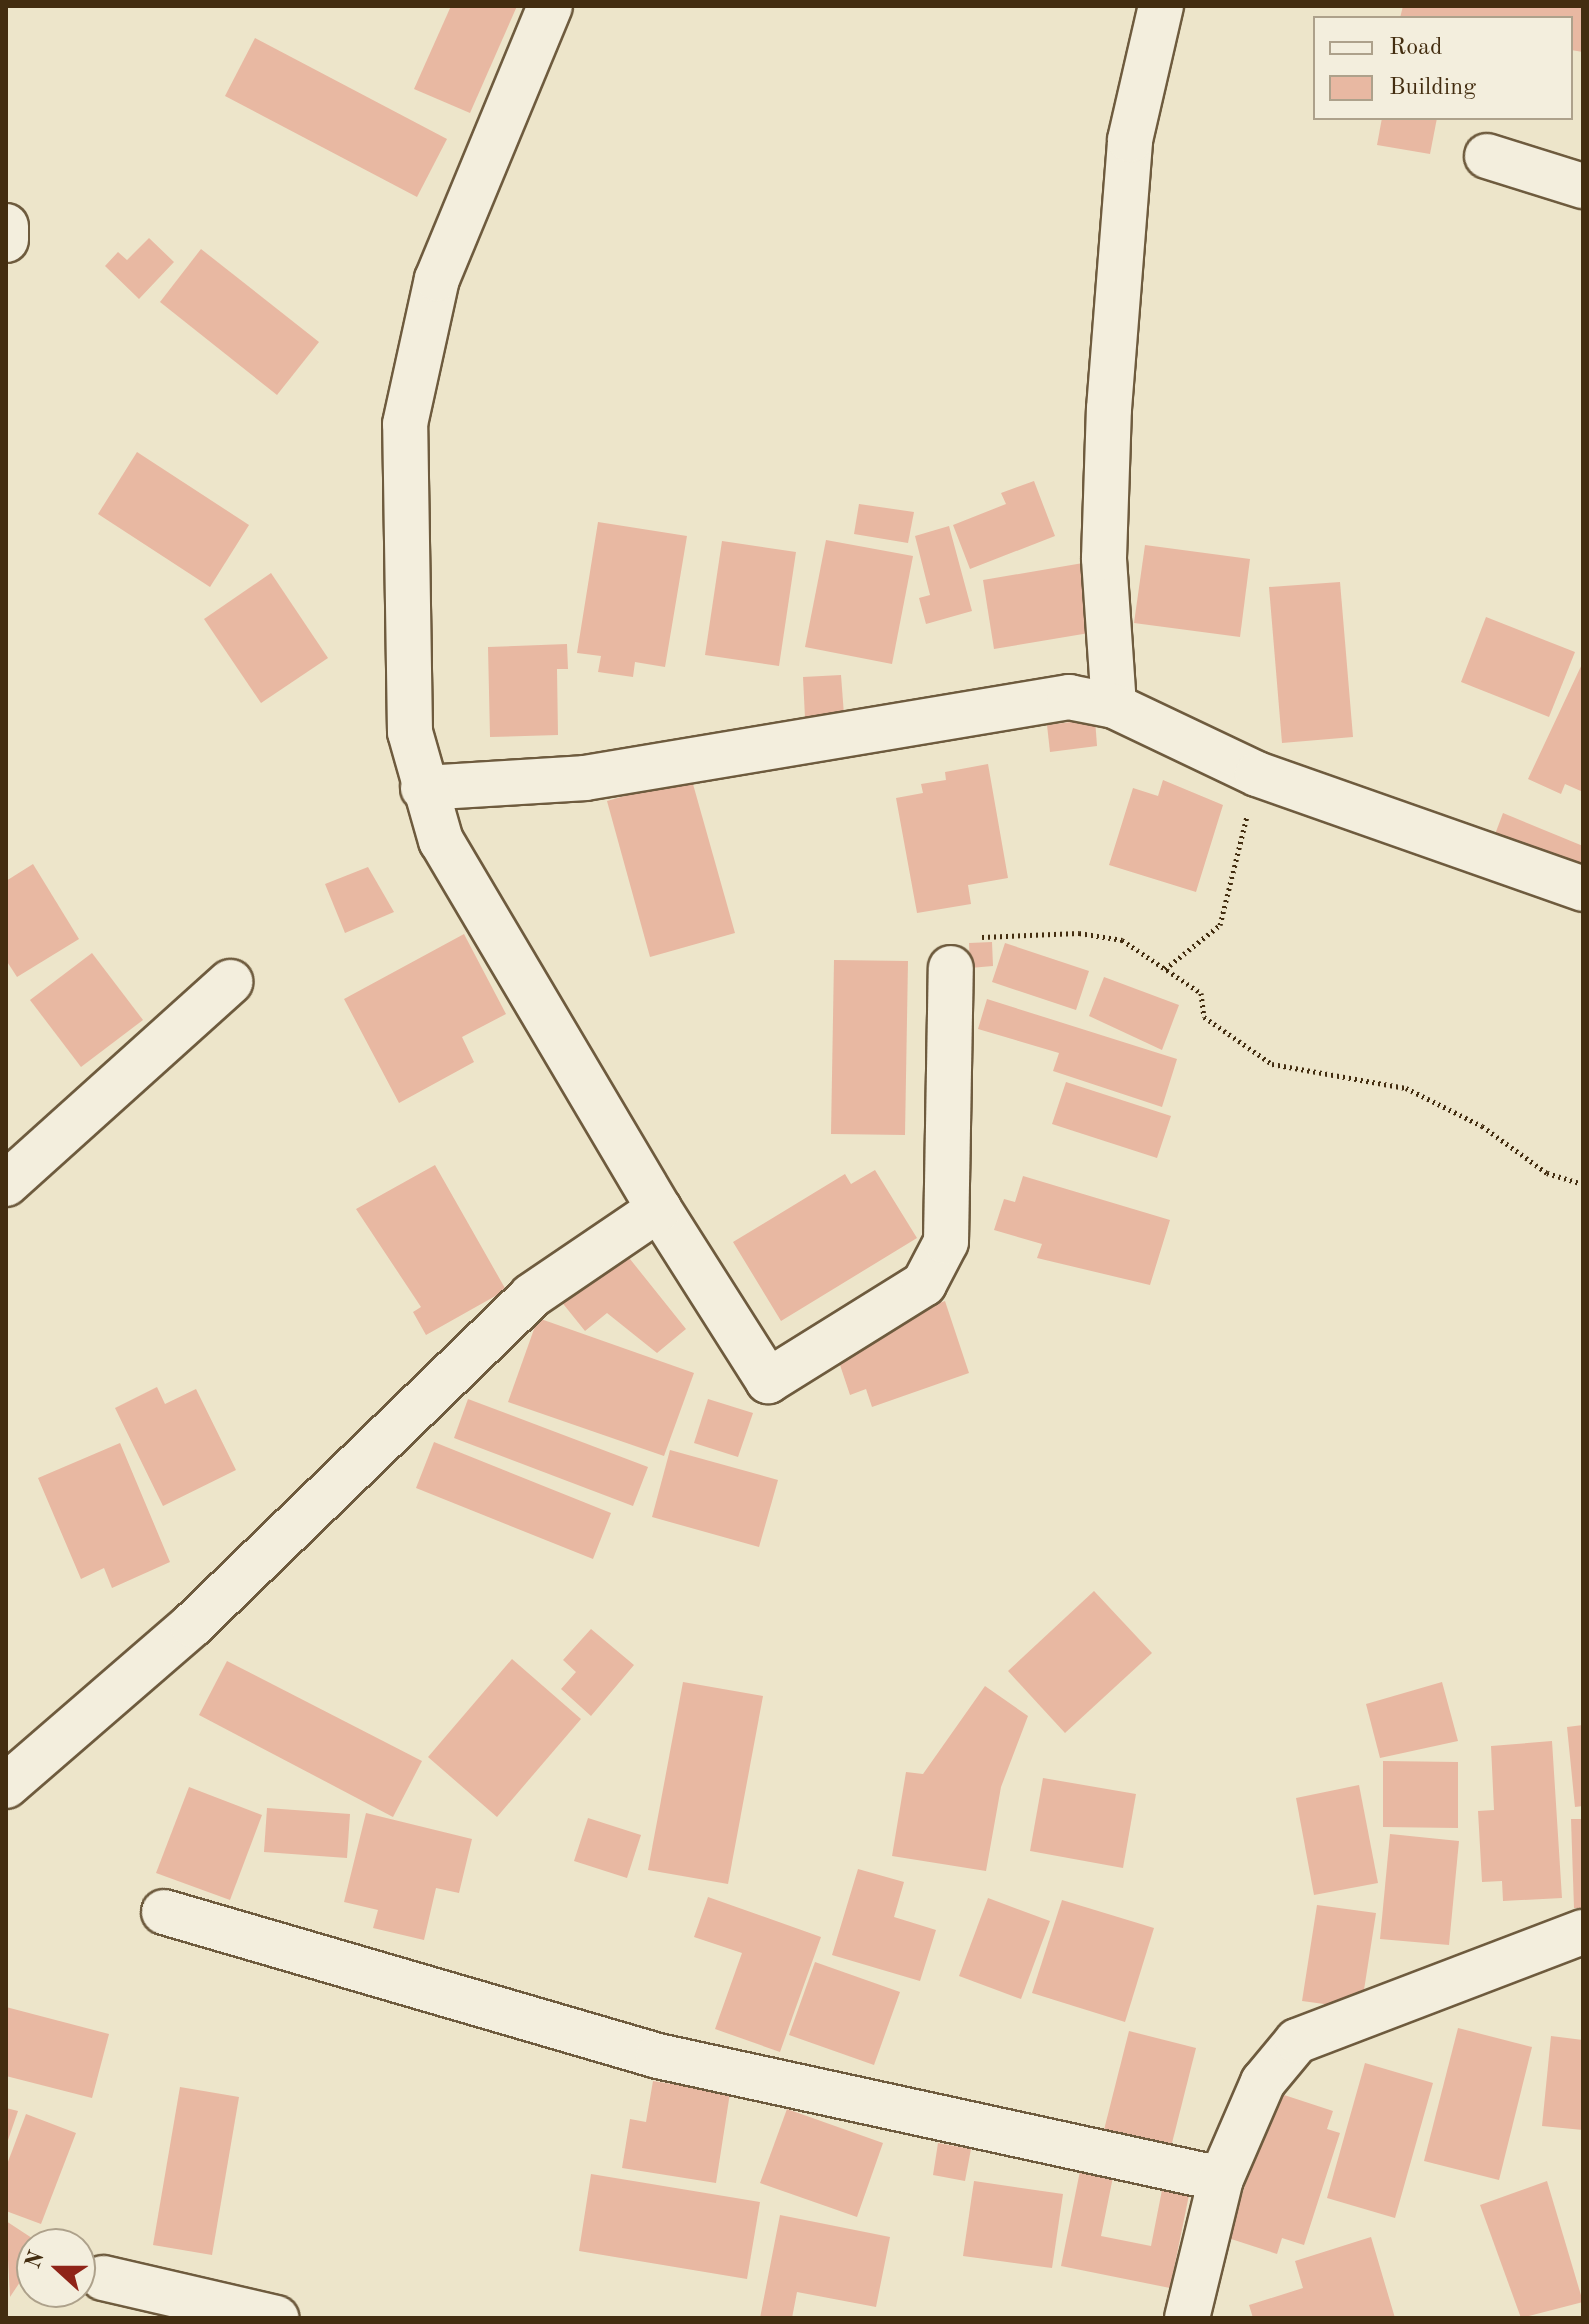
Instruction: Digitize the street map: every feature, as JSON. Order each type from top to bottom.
[{"type":"street","points":[[550,6],[437,279],[405,424],[410,732],[423,788],[441,841],[659,1209],[768,1381],[924,1284],[946,1242],[951,968]]},
{"type":"street","points":[[1114,706],[1104,558],[1111,379],[1130,140],[1161,6]]},
{"type":"street","points":[[1487,156],[1583,186]]},
{"type":"street","points":[[6,226],[6,240]]},
{"type":"street","points":[[423,788],[585,778],[1069,697],[1114,706],[1257,774],[1583,889]]},
{"type":"street","points":[[6,1184],[230,982]]},
{"type":"street","points":[[6,1786],[192,1625],[531,1296],[659,1209]]},
{"type":"street","points":[[164,1912],[658,2056],[1221,2179]]},
{"type":"street","points":[[1187,2318],[1221,2179],[1263,2082],[1297,2041],[1583,1932]]},
{"type":"street","points":[[103,2278],[276,2318]]},
{"type":"path","points":[[1165,969],[1220,925],[1257,774]]},
{"type":"path","points":[[951,968],[957,945],[969,938],[1079,933],[1122,940],[1201,993],[1204,1017],[1272,1064],[1406,1088],[1482,1126],[1547,1173],[1583,1184]]},
{"type":"building","points":[[451,6],[517,6],[470,113],[414,89]]},
{"type":"building","points":[[1403,6],[1583,6],[1583,52],[1573,50],[1573,16],[1400,16]]},
{"type":"building","points":[[255,38],[447,139],[417,197],[225,96]]},
{"type":"building","points":[[1382,120],[1437,120],[1430,154],[1377,145]]},
{"type":"building","points":[[149,238],[174,262],[139,299],[105,266],[118,252],[127,260]]},
{"type":"building","points":[[201,249],[319,342],[277,395],[160,302]]},
{"type":"building","points":[[137,452],[249,525],[210,587],[98,514]]},
{"type":"building","points":[[1034,481],[1055,536],[970,569],[953,525],[1006,504],[1001,493]]},
{"type":"building","points":[[859,504],[914,512],[908,543],[854,534]]},
{"type":"building","points":[[598,522],[687,536],[665,667],[635,662],[633,677],[598,672],[601,656],[577,653]]},
{"type":"building","points":[[949,526],[972,611],[926,624],[919,598],[930,595],[915,536]]},
{"type":"building","points":[[826,540],[913,556],[892,664],[805,647]]},
{"type":"building","points":[[722,541],[796,552],[779,666],[705,655]]},
{"type":"building","points":[[1145,545],[1250,559],[1240,637],[1134,623]]},
{"type":"building","points":[[1083,563],[1095,632],[994,649],[983,580]]},
{"type":"building","points":[[271,573],[328,658],[261,703],[204,619]]},
{"type":"building","points":[[1340,582],[1353,737],[1282,743],[1269,587]]},
{"type":"building","points":[[1486,617],[1575,652],[1549,717],[1461,682]]},
{"type":"building","points":[[567,644],[568,669],[557,669],[558,735],[490,737],[488,647]]},
{"type":"building","points":[[1583,662],[1583,792],[1565,784],[1561,794],[1528,779]]},
{"type":"building","points":[[841,675],[844,715],[805,718],[803,677]]},
{"type":"building","points":[[1095,719],[1097,746],[1050,752],[1047,725]]},
{"type":"building","points":[[988,764],[1008,878],[968,885],[971,904],[917,913],[896,798],[923,793],[921,784],[946,780],[945,772]]},
{"type":"building","points":[[691,777],[735,933],[650,957],[607,801]]},
{"type":"building","points":[[1163,780],[1223,805],[1196,892],[1109,865],[1133,788],[1158,796]]},
{"type":"building","points":[[1503,813],[1583,846],[1583,882],[1491,845]]},
{"type":"building","points":[[33,864],[79,939],[17,977],[6,960],[6,881]]},
{"type":"building","points":[[368,867],[394,912],[345,933],[325,884]]},
{"type":"building","points":[[464,934],[506,1014],[462,1037],[474,1062],[399,1103],[344,999]]},
{"type":"building","points":[[992,942],[993,966],[970,968],[969,943]]},
{"type":"building","points":[[1005,943],[1089,971],[1076,1010],[992,982]]},
{"type":"building","points":[[92,953],[143,1020],[81,1067],[30,1000]]},
{"type":"building","points":[[834,960],[908,961],[905,1135],[831,1134]]},
{"type":"building","points":[[1104,977],[1179,1005],[1162,1050],[1089,1016]]},
{"type":"building","points":[[987,999],[1177,1059],[1162,1107],[1053,1071],[1059,1053],[978,1029]]},
{"type":"building","points":[[1066,1082],[1171,1116],[1157,1158],[1052,1124]]},
{"type":"building","points":[[435,1165],[506,1290],[426,1335],[413,1312],[421,1307],[356,1209]]},
{"type":"building","points":[[875,1170],[917,1238],[781,1321],[733,1242],[845,1174],[851,1184]]},
{"type":"building","points":[[1023,1176],[1170,1220],[1150,1285],[1037,1258],[1042,1244],[994,1230],[1004,1199],[1015,1202]]},
{"type":"building","points":[[618,1244],[686,1329],[657,1353],[607,1313],[585,1331],[556,1295]]},
{"type":"building","points":[[945,1301],[969,1373],[872,1407],[866,1389],[850,1395],[836,1353],[869,1327]]},
{"type":"building","points":[[538,1318],[694,1373],[664,1456],[508,1402]]},
{"type":"building","points":[[157,1387],[165,1404],[196,1389],[236,1470],[163,1506],[115,1408]]},
{"type":"building","points":[[468,1399],[648,1467],[633,1506],[454,1438]]},
{"type":"building","points":[[708,1399],[753,1413],[738,1457],[694,1443]]},
{"type":"building","points":[[434,1442],[611,1513],[593,1559],[416,1488]]},
{"type":"building","points":[[120,1443],[170,1562],[112,1588],[104,1568],[81,1579],[38,1478]]},
{"type":"building","points":[[670,1450],[778,1480],[759,1547],[652,1517]]},
{"type":"building","points":[[1094,1591],[1152,1653],[1065,1733],[1008,1671]]},
{"type":"building","points":[[591,1629],[634,1665],[591,1716],[561,1689],[576,1672],[563,1660]]},
{"type":"building","points":[[512,1659],[581,1719],[497,1817],[428,1757]]},
{"type":"building","points":[[227,1661],[422,1761],[393,1817],[199,1715]]},
{"type":"building","points":[[683,1682],[763,1696],[728,1884],[648,1870]]},
{"type":"building","points":[[1442,1682],[1458,1741],[1380,1758],[1366,1704]]},
{"type":"building","points":[[985,1686],[1028,1716],[1001,1787],[986,1871],[892,1856],[906,1772],[923,1774]]},
{"type":"building","points":[[1583,1725],[1583,1806],[1575,1807],[1567,1727]]},
{"type":"building","points":[[1552,1741],[1562,1898],[1503,1901],[1502,1881],[1482,1882],[1478,1811],[1494,1810],[1491,1746]]},
{"type":"building","points":[[1383,1761],[1458,1762],[1458,1828],[1383,1827]]},
{"type":"building","points":[[1043,1778],[1136,1794],[1123,1868],[1030,1851]]},
{"type":"building","points":[[1359,1785],[1378,1883],[1314,1895],[1296,1798]]},
{"type":"building","points":[[189,1787],[262,1815],[230,1900],[156,1873]]},
{"type":"building","points":[[267,1808],[350,1814],[347,1858],[264,1852]]},
{"type":"building","points":[[366,1813],[472,1839],[459,1893],[436,1888],[424,1940],[373,1928],[378,1910],[344,1902]]},
{"type":"building","points":[[588,1818],[641,1835],[627,1878],[574,1861]]},
{"type":"building","points":[[1571,1819],[1583,1819],[1583,1908],[1574,1908]]},
{"type":"building","points":[[1390,1834],[1459,1841],[1449,1945],[1380,1939]]},
{"type":"building","points":[[858,1869],[904,1882],[894,1917],[936,1930],[920,1981],[832,1955]]},
{"type":"building","points":[[708,1897],[821,1937],[780,2052],[715,2029],[742,1953],[694,1937]]},
{"type":"building","points":[[988,1898],[1050,1921],[1021,1999],[959,1976]]},
{"type":"building","points":[[1062,1900],[1154,1928],[1125,2022],[1032,1993]]},
{"type":"building","points":[[1317,1905],[1376,1913],[1361,2009],[1302,2001]]},
{"type":"building","points":[[815,1962],[900,1992],[874,2065],[789,2035]]},
{"type":"building","points":[[6,2007],[109,2034],[92,2098],[6,2076]]},
{"type":"building","points":[[1458,2028],[1532,2047],[1499,2180],[1424,2161]]},
{"type":"building","points":[[1129,2031],[1196,2048],[1171,2147],[1104,2130]]},
{"type":"building","points":[[1551,2036],[1583,2040],[1583,2130],[1542,2126]]},
{"type":"building","points":[[1365,2063],[1433,2083],[1395,2218],[1327,2198]]},
{"type":"building","points":[[653,2081],[730,2093],[716,2183],[622,2168],[630,2119],[646,2122]]},
{"type":"building","points":[[180,2087],[239,2097],[212,2255],[153,2245]]},
{"type":"building","points":[[1275,2092],[1333,2111],[1327,2129],[1340,2133],[1304,2245],[1282,2238],[1277,2254],[1228,2238]]},
{"type":"building","points":[[6,2108],[18,2111],[6,2146]]},
{"type":"building","points":[[787,2109],[883,2143],[857,2217],[760,2183]]},
{"type":"building","points":[[26,2114],[76,2133],[41,2224],[6,2211],[6,2167]]},
{"type":"building","points":[[938,2143],[971,2149],[965,2181],[933,2175]]},
{"type":"building","points":[[1080,2171],[1113,2177],[1101,2236],[1151,2246],[1162,2190],[1189,2195],[1170,2288],[1061,2266]]},
{"type":"building","points":[[591,2174],[760,2202],[747,2279],[579,2251]]},
{"type":"building","points":[[974,2181],[1063,2194],[1052,2268],[963,2256]]},
{"type":"building","points":[[1547,2181],[1583,2302],[1521,2318],[1480,2205]]},
{"type":"building","points":[[780,2215],[890,2237],[876,2307],[797,2292],[792,2318],[760,2318]]},
{"type":"building","points":[[6,2221],[17,2228],[16,2288],[10,2297]]},
{"type":"building","points":[[1371,2237],[1395,2318],[1253,2318],[1249,2305],[1303,2288],[1295,2261]]}]
